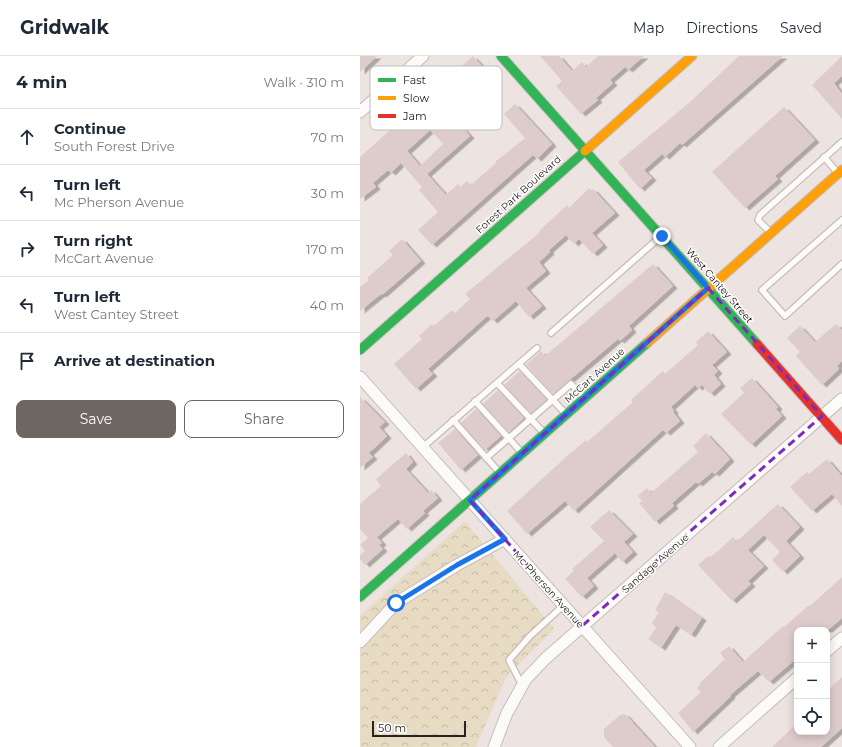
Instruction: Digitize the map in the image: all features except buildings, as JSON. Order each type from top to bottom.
[{"type":"street","points":[[413,66],[424,56]]},
{"type":"street","name":"West Cantey Street","points":[[501,56],[842,440]]},
{"type":"street","name":"Forest Park Boulevard","points":[[360,350],[585,149],[692,56]]},
{"type":"street","points":[[360,112],[370,103]]},
{"type":"street","name":"McCart Avenue","points":[[360,597],[840,172]]},
{"type":"street","name":"Mc Pherson Avenue","points":[[360,377],[690,747]]},
{"type":"street","name":"Sandage Avenue","points":[[494,747],[507,713],[522,685],[546,658],[842,399]]},
{"type":"street","points":[[360,642],[396,603],[457,565],[505,539]]},
{"type":"street","points":[[830,648],[842,638]]},
{"type":"street","points":[[719,747],[794,681]]},
{"type":"lane","points":[[771,233],[758,220],[760,215],[824,157],[842,143]]},
{"type":"lane","points":[[824,157],[840,172]]},
{"type":"lane","points":[[842,220],[762,290],[785,316],[842,264]]},
{"type":"lane","points":[[551,333],[662,236]]},
{"type":"lane","points":[[423,447],[536,348]]},
{"type":"lane","points":[[519,364],[566,415]]},
{"type":"lane","points":[[497,382],[544,434]]},
{"type":"lane","points":[[486,458],[571,384],[585,398]]},
{"type":"lane","points":[[475,401],[522,453]]},
{"type":"lane","points":[[453,420],[500,473]]},
{"type":"lane","points":[[522,685],[509,660],[530,636],[564,605]]},
{"type":"highlighted area","points":[[708,288],[822,416],[582,626],[470,500]]},
{"type":"green space","points":[[465,521],[554,629],[506,677],[476,747],[360,747],[360,616]]},
{"type":"traffic: fast","points":[[501,56],[757,344]]},
{"type":"traffic: fast","points":[[360,350],[585,151]]},
{"type":"traffic: fast","points":[[360,597],[647,343]]},
{"type":"traffic: slow","points":[[585,151],[692,56]]},
{"type":"traffic: slow","points":[[647,343],[842,170]]},
{"type":"traffic: jam","points":[[757,344],[842,440]]},
{"type":"route","points":[[396,603],[457,565],[505,539],[470,500],[708,288],[662,236]]}]
